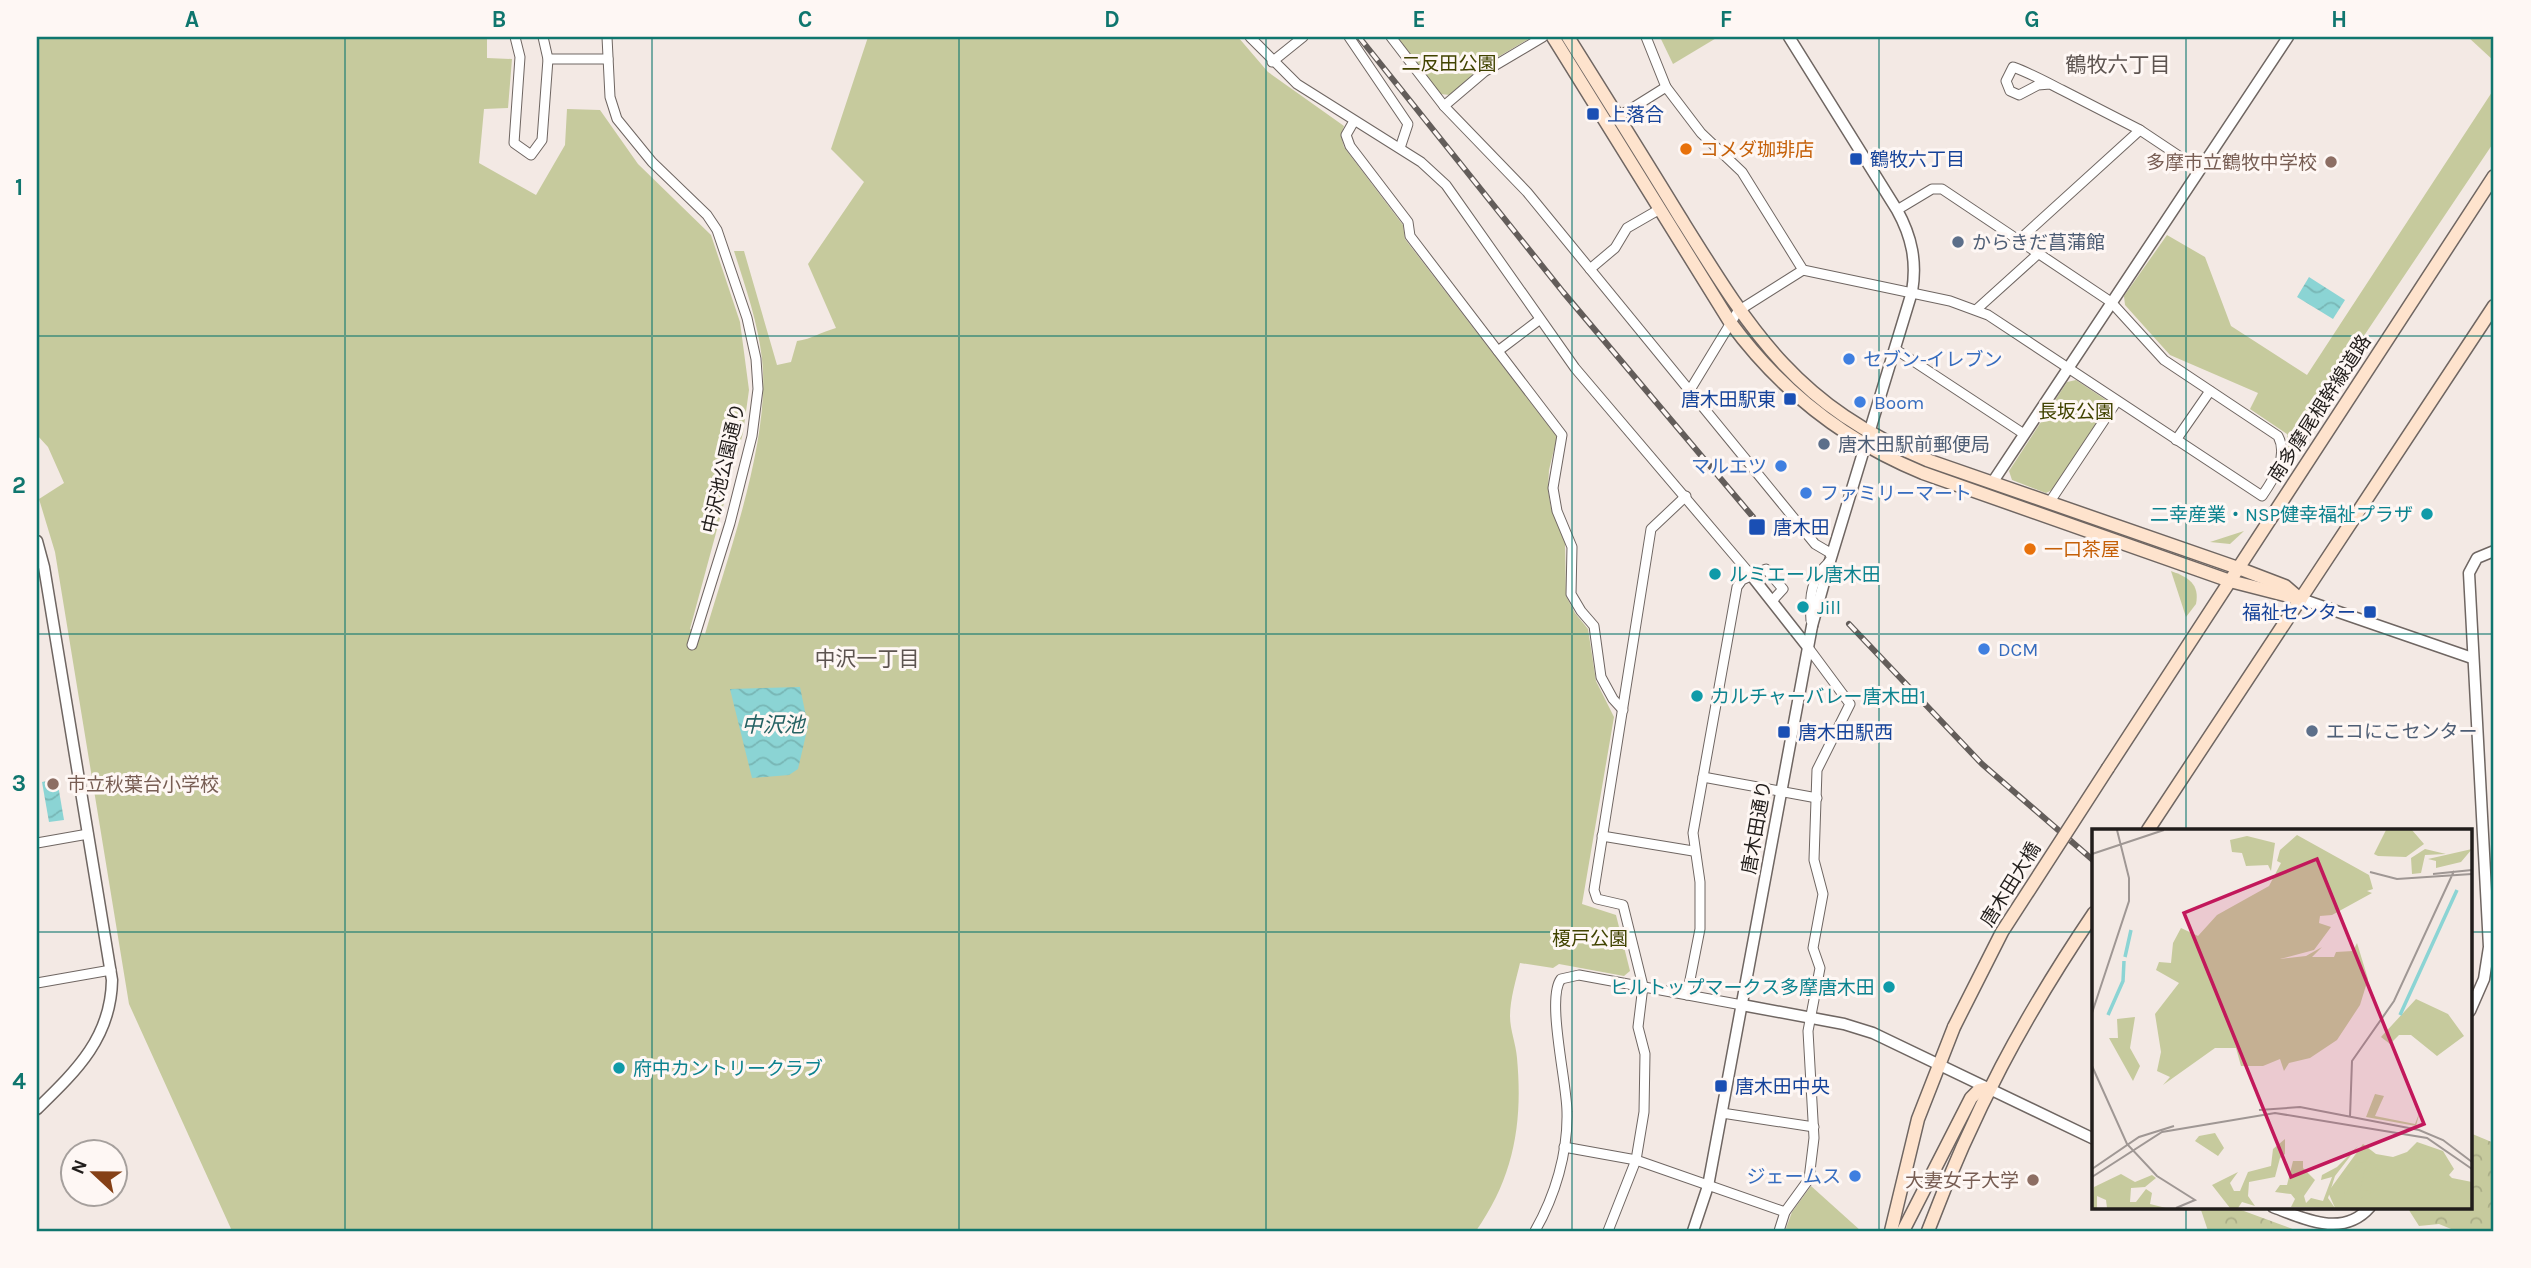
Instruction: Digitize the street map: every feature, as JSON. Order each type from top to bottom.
[{"type":"main road","points":[[1553,37],[1730,322],[1778,378],[1822,416],[1923,473],[2230,581],[2301,599]]},
{"type":"main road","points":[[1569,37],[1738,311],[1787,369],[1867,439],[2238,568],[2285,586],[2301,599]]},
{"type":"main road","name":"南多摩尾根幹線道路","points":[[2108,768],[2494,176]]},
{"type":"main road","points":[[2149,829],[2494,306]]},
{"type":"main road","name":"唐木田大橋","points":[[1938,1063],[2002,932],[2108,768]]},
{"type":"main road","points":[[1928,1231],[2005,1056],[2092,916]]},
{"type":"main road","points":[[1891,1231],[1910,1146],[1938,1063]]},
{"type":"main road","points":[[1903,1231],[1971,1098],[1979,1090],[1989,1088]]},
{"type":"street","points":[[515,37],[520,57],[514,144],[531,155],[541,140],[548,59],[543,37]]},
{"type":"street","name":"中沢池公園通り","points":[[607,37],[610,97],[617,119],[652,162],[707,215],[717,230],[733,272],[756,359],[758,389],[752,436],[703,615],[692,645]]},
{"type":"street","points":[[1250,37],[1272,62],[1297,84],[1400,148],[1436,174],[1451,191],[1539,320],[1612,414],[1686,496],[1808,642],[1850,704],[1817,770],[1814,860],[1823,894],[1813,948],[1820,968],[1810,1017],[1814,1127],[1809,1179],[1785,1212],[1779,1231]]},
{"type":"street","points":[[1272,62],[1303,37]]},
{"type":"street","points":[[1349,37],[1408,124],[1400,148]]},
{"type":"street","points":[[1391,37],[1444,106],[1519,182],[1815,544],[1831,557]]},
{"type":"street","points":[[1444,106],[1484,72],[1543,37]]},
{"type":"street","points":[[1646,37],[1666,86],[1701,133],[1742,172],[1803,270]]},
{"type":"street","name":"唐木田通り","points":[[1693,1231],[1708,1186],[1808,642],[1831,557],[1912,292],[1913,249],[1908,229],[1789,37]]},
{"type":"street","points":[[1993,483],[2288,37]]},
{"type":"street","points":[[548,59],[608,59]]},
{"type":"street","points":[[2050,84],[2038,85],[2019,95],[2010,91],[2006,81],[2013,67],[2050,84],[2140,130],[2200,170]]},
{"type":"street","points":[[1618,117],[1666,86]]},
{"type":"street","points":[[1354,121],[1346,135],[1346,141],[1408,222],[1410,236],[1562,435],[1553,488],[1557,511],[1572,547],[1572,594],[1581,611],[1594,626],[1601,677],[1613,699],[1623,710]]},
{"type":"street","points":[[2019,240],[2140,130]]},
{"type":"street","points":[[1690,390],[1738,311],[1803,270],[1912,292],[1977,309],[2262,496],[2277,475],[2282,444],[2278,436],[2164,360],[2112,302],[1942,189],[1932,189],[1898,210]]},
{"type":"street","points":[[1590,269],[1615,248],[1627,228],[1660,209]]},
{"type":"street","points":[[1977,309],[2039,253]]},
{"type":"street","points":[[1499,351],[1539,320]]},
{"type":"street","points":[[1895,349],[2024,434]]},
{"type":"street","points":[[2176,440],[2210,391]]},
{"type":"street","points":[[2049,503],[2117,401]]},
{"type":"street","points":[[1608,1231],[1636,1160],[1644,1112],[1645,1054],[1638,1027],[1643,986],[1623,905],[1597,899],[1594,890],[1651,529],[1686,496]]},
{"type":"street","points":[[37,541],[44,567],[111,970],[110,1004],[95,1046],[83,1063],[37,1109]]},
{"type":"street","points":[[2472,1006],[2484,979],[2489,947],[2469,573],[2477,558],[2494,551]]},
{"type":"street","points":[[1687,995],[1700,929],[1700,882],[1693,852],[1693,833],[1737,587],[1751,575],[1766,569],[1783,589],[1772,601]]},
{"type":"street","points":[[2301,599],[2472,658]]},
{"type":"street","points":[[1703,776],[1817,798]]},
{"type":"street","points":[[37,843],[88,834]]},
{"type":"street","points":[[1602,836],[1693,852]]},
{"type":"street","points":[[37,982],[111,970]]},
{"type":"street","points":[[1535,1231],[1552,1197],[1564,1147],[1567,1114],[1564,1069],[1556,1022],[1558,984],[1567,976],[1579,975],[1810,1017],[1873,1033],[2092,1138]]},
{"type":"street","points":[[1722,1114],[1814,1127]]},
{"type":"street","points":[[1564,1147],[1636,1160],[1785,1212]]},
{"type":"street","points":[[2276,1208],[2327,1224],[2355,1219],[2369,1208]]},
{"type":"street","points":[[2355,1219],[2362,1231]]},
{"type":"green space","name":"府中カントリークラブ","points":[[37,37],[487,37],[487,58],[512,59],[508,108],[484,109],[479,163],[536,195],[565,145],[567,109],[600,110],[638,164],[711,235],[740,322],[749,390],[743,433],[690,629],[705,634],[746,497],[760,425],[763,391],[762,359],[757,331],[734,251],[744,251],[777,365],[791,362],[797,341],[836,328],[808,264],[864,182],[831,149],[868,37],[1238,37],[1268,72],[1344,126],[1341,136],[1344,147],[1403,225],[1405,239],[1557,437],[1549,470],[1548,490],[1551,508],[1565,543],[1566,596],[1588,629],[1596,681],[1614,717],[1582,904],[1616,915],[1630,971],[1624,976],[1559,964],[1553,968],[1520,963],[1510,1016],[1519,1082],[1517,1127],[1507,1170],[1489,1211],[1476,1231],[232,1231],[129,1004],[55,552],[39,499],[64,483],[48,447],[37,435]]},
{"type":"green space","name":"二反田公園","points":[[1397,37],[1532,37],[1481,67],[1450,95],[1440,94]]},
{"type":"green space","points":[[1660,37],[1718,37],[1673,64]]},
{"type":"green space","points":[[2468,37],[2488,37],[2494,43],[2494,61]]},
{"type":"green space","points":[[2494,89],[2494,142],[2288,449],[2287,434],[2250,409],[2258,393],[2170,355],[2125,305],[2124,296],[2167,235],[2205,257],[2231,326],[2307,375]]},
{"type":"green space","name":"長坂公園","points":[[2076,380],[2106,400],[2106,408],[2052,490],[2046,493],[2012,480],[2009,471],[2067,382]]},
{"type":"green space","points":[[2244,531],[2230,544],[2210,542]]},
{"type":"green space","points":[[2171,571],[2191,582],[2196,591],[2196,604],[2186,617]]},
{"type":"green space","points":[[2472,1134],[2494,1143],[2494,1231],[2456,1231],[2439,1224],[2419,1226],[2408,1208],[2472,1208]]},
{"type":"green space","points":[[1811,1186],[1861,1231],[1785,1231],[1792,1212]]},
{"type":"green space","points":[[2200,1208],[2236,1208],[2298,1231],[2208,1231]]},
{"type":"water","points":[[2309,277],[2345,300],[2333,319],[2297,297]]},
{"type":"water","name":"中沢池","points":[[800,687],[808,726],[798,769],[789,775],[752,778],[730,689]]},
{"type":"water","points":[[57,779],[64,820],[49,822],[42,782]]},
{"type":"railway","points":[[1359,37],[1563,292],[1753,517]]},
{"type":"railway","points":[[1849,624],[1982,764],[2092,859]]},
{"type":"place","name":"上落合","points":[[1593,114]]},
{"type":"place","name":"コメダ珈琲店","points":[[1686,149]]},
{"type":"place","name":"鶴牧六丁目","points":[[1856,159]]},
{"type":"place","name":"多摩市立鶴牧中学校","points":[[2331,162]]},
{"type":"place","name":"からきだ菖蒲館","points":[[1958,242]]},
{"type":"place","name":"セブン-イレブン","points":[[1849,359]]},
{"type":"place","name":"唐木田駅東","points":[[1790,399]]},
{"type":"place","name":"Boom","points":[[1860,402]]},
{"type":"place","name":"唐木田駅前郵便局","points":[[1824,444]]},
{"type":"place","name":"マルエツ","points":[[1781,466]]},
{"type":"place","name":"ファミリーマート","points":[[1806,493]]},
{"type":"place","name":"二幸産業・NSP健幸福祉プラザ","points":[[2427,514]]},
{"type":"place","name":"唐木田","points":[[1757,527]]},
{"type":"place","name":"一口茶屋","points":[[2030,549]]},
{"type":"place","name":"ルミエール唐木田","points":[[1715,574]]},
{"type":"place","name":"Jill","points":[[1803,607]]},
{"type":"place","name":"福祉センター","points":[[2370,612]]},
{"type":"place","name":"DCM","points":[[1984,649]]},
{"type":"place","name":"カルチャーバレー唐木田1","points":[[1697,696]]},
{"type":"place","name":"エコにこセンター","points":[[2312,731]]},
{"type":"place","name":"唐木田駅西","points":[[1784,732]]},
{"type":"place","name":"市立秋葉台小学校","points":[[53,784]]},
{"type":"place","name":"ヒルトップマークス多摩唐木田","points":[[1889,987]]},
{"type":"place","name":"府中カントリークラブ","points":[[619,1068]]},
{"type":"place","name":"唐木田中央","points":[[1721,1086]]},
{"type":"place","name":"ジェームス","points":[[1855,1176]]},
{"type":"place","name":"大妻女子大学","points":[[2033,1180]]},
{"type":"district","name":"鶴牧六丁目","points":[[2118,65]]},
{"type":"district","name":"中沢一丁目","points":[[867,659]]},
{"type":"park label","name":"榎戸公園","points":[[1590,938]]}]
